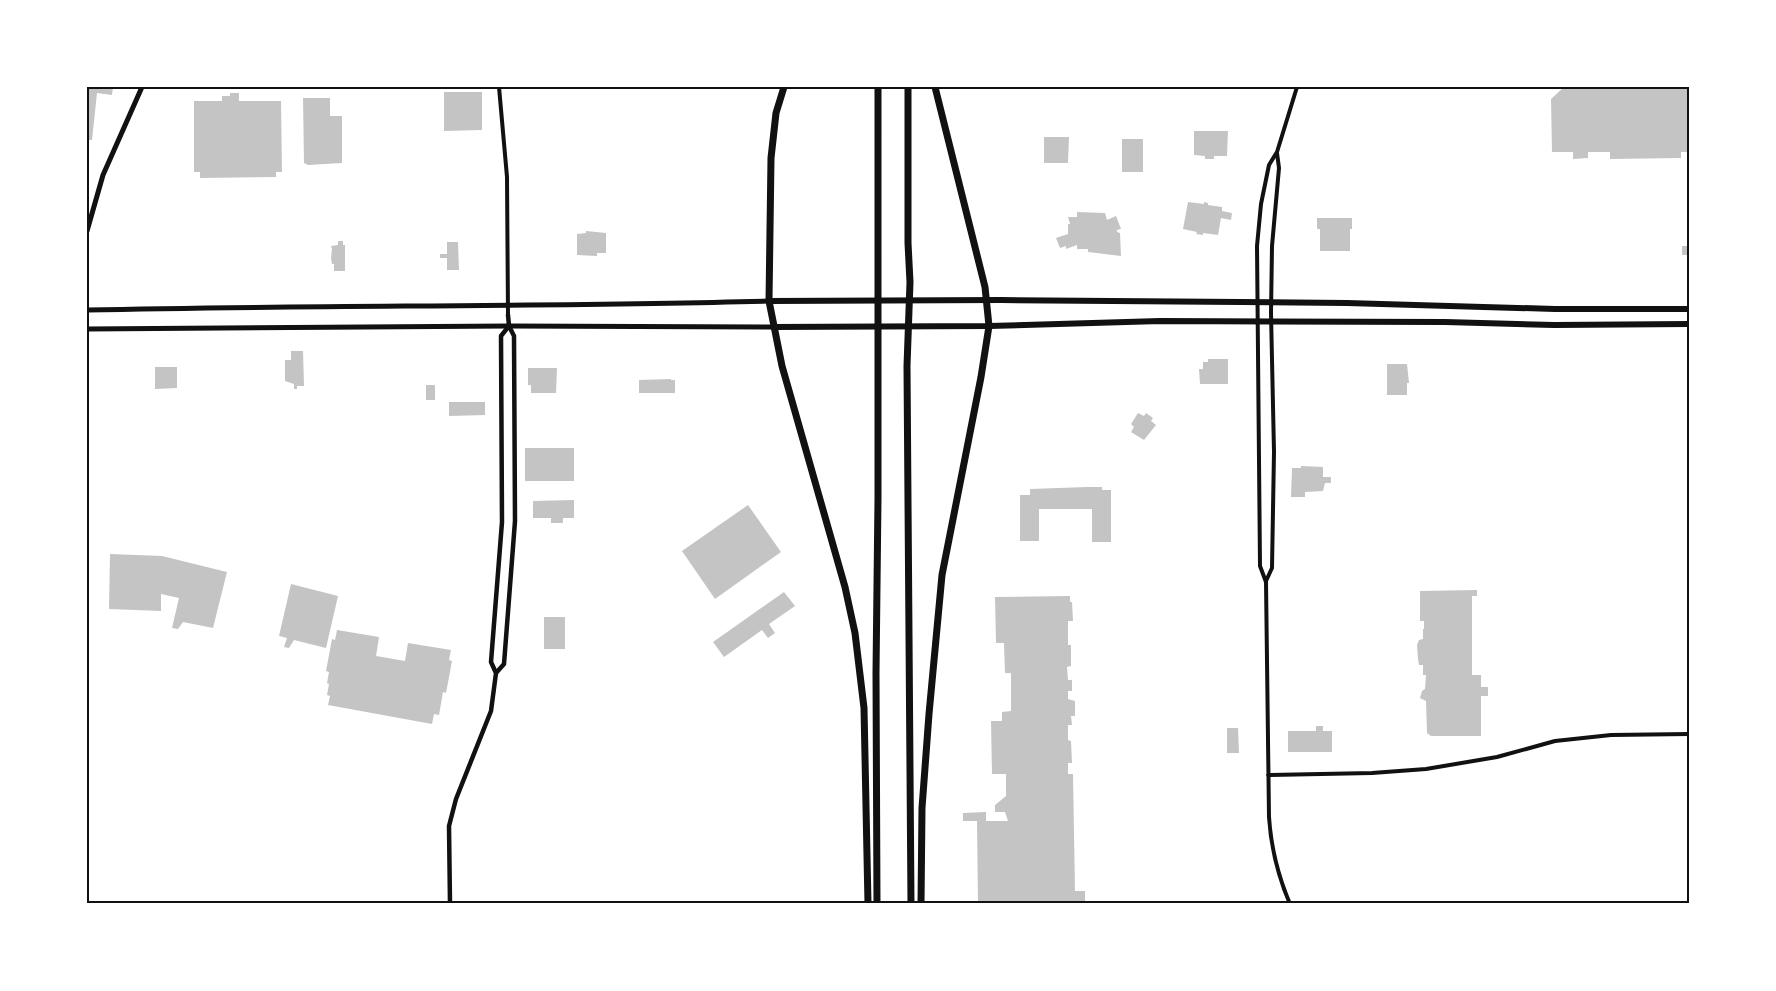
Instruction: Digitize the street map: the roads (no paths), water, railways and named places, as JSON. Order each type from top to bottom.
[{"type":"highway","points":[[784,87],[776,112],[772,147],[769,301],[782,366],[855,633],[864,708],[868,904]]},
{"type":"highway","points":[[877,904],[878,87]]},
{"type":"highway","points":[[908,87],[910,282],[907,366],[911,904]]},
{"type":"highway","points":[[921,904],[922,808],[942,575],[983,368],[988,326],[981,268],[935,87]]},
{"type":"main road","points":[[87,231],[103,175],[142,87]]},
{"type":"main road","points":[[87,310],[296,306],[587,306],[844,300],[1356,303],[1555,309],[1689,309]]},
{"type":"main road","points":[[87,329],[509,326],[940,327],[1160,321],[1689,324]]},
{"type":"street","points":[[496,673],[504,664],[515,521],[514,336],[509,326],[508,315],[507,177],[499,87]]},
{"type":"street","points":[[1290,904],[1278,874],[1270,837],[1266,582],[1260,566],[1260,452],[1256,322],[1257,246],[1261,204],[1269,165],[1277,152],[1297,87]]},
{"type":"street","points":[[1266,582],[1272,568],[1274,452],[1271,303],[1272,246],[1279,168],[1277,152]]},
{"type":"street","points":[[450,904],[449,826],[459,791],[491,711],[496,673],[491,662],[502,522],[501,336],[509,326]]},
{"type":"street","points":[[1268,775],[1372,774],[1426,769],[1497,756],[1555,741],[1611,735],[1689,734]]}]
